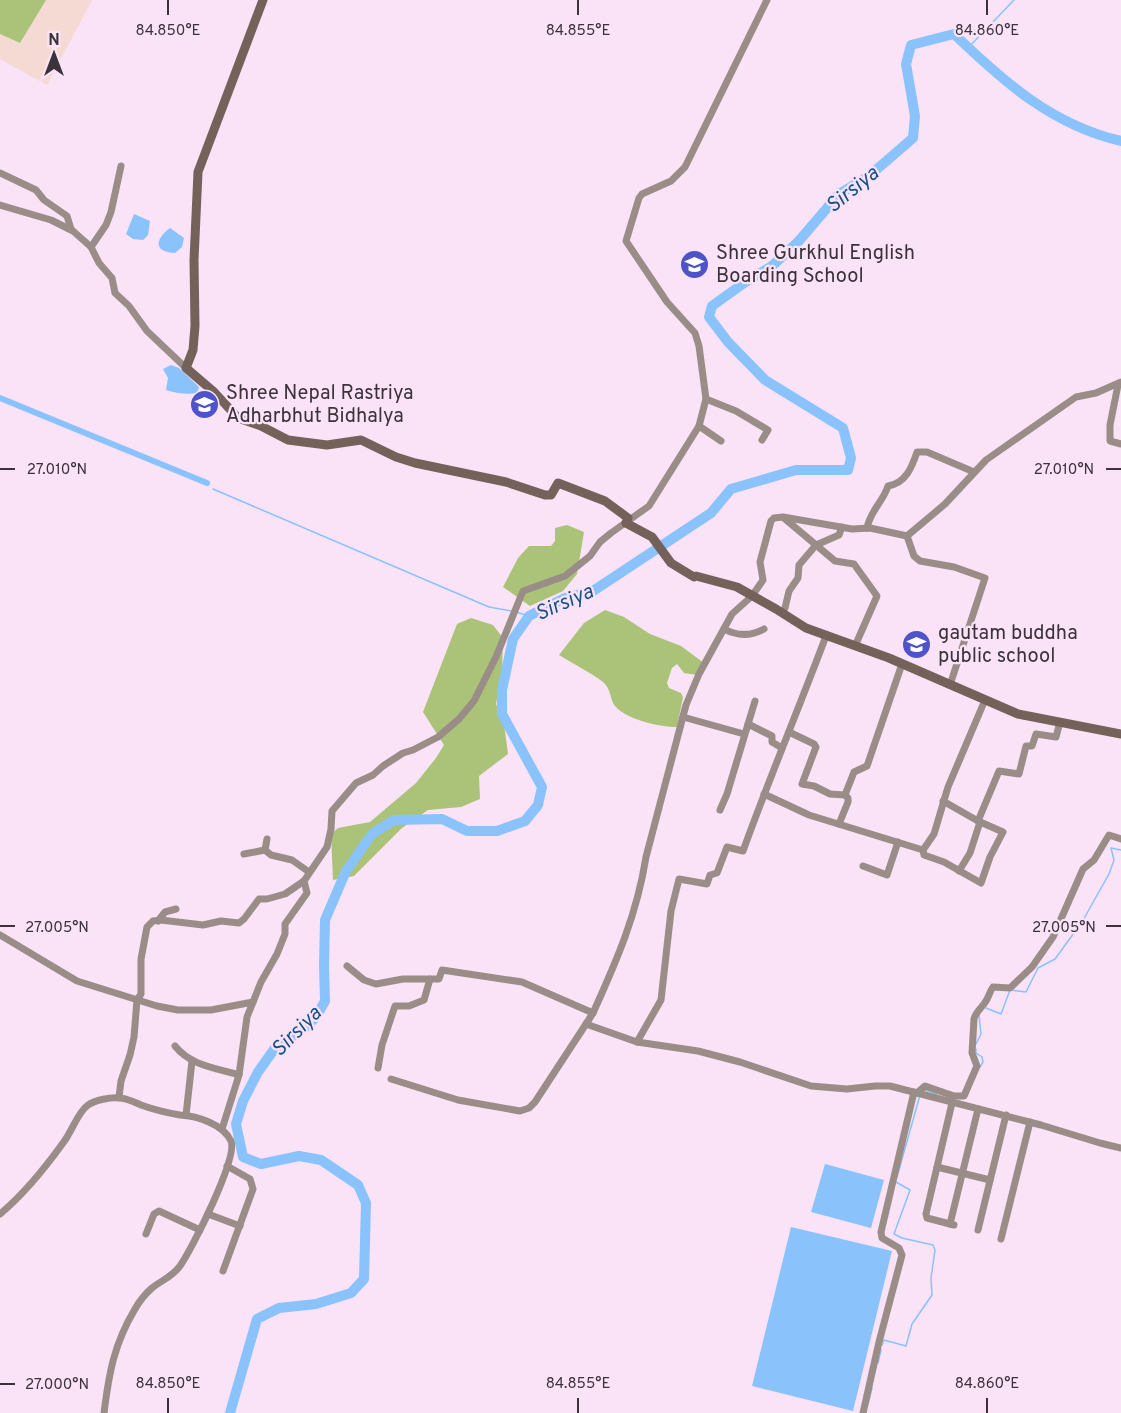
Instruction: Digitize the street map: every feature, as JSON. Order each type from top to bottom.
[{"type":"street","points":[[186,368],[193,350],[195,326],[194,249],[198,172],[263,0]]},
{"type":"street","points":[[118,1097],[134,1037],[137,1000],[141,994],[141,959],[147,927],[153,921],[203,925],[221,921],[239,922],[244,920],[259,899],[285,894],[304,881],[327,847],[332,812],[356,783],[373,775],[403,753],[438,737],[459,719],[474,701],[524,591],[565,576],[590,556],[600,542],[656,498],[699,426],[706,399],[699,346],[695,333],[667,302],[626,241],[642,194],[671,182],[685,167],[767,0]]},
{"type":"street","points":[[91,247],[106,225],[111,212],[122,166]]},
{"type":"street","points":[[0,173],[36,190],[44,200],[67,216],[71,229]]},
{"type":"street","points":[[0,205],[51,220],[71,229],[91,247],[99,263],[112,278],[116,293],[129,306],[147,331],[214,392],[238,418],[261,426],[288,440],[327,445],[361,440],[415,463],[506,482],[545,495],[551,495],[558,483],[605,501],[628,518],[627,523]]},
{"type":"street","points":[[1119,384],[1110,425],[1110,441],[1121,444]]},
{"type":"street","points":[[907,536],[945,504],[986,460],[1076,397],[1096,393],[1119,384]]},
{"type":"street","points":[[706,399],[736,411],[768,430],[762,440]]},
{"type":"street","points":[[699,426],[721,441]]},
{"type":"street","points":[[867,528],[869,518],[883,500],[888,486],[897,485],[910,471],[917,452],[927,452],[974,472]]},
{"type":"street","points":[[392,1080],[458,1100],[520,1111],[530,1108],[593,1013],[630,928],[683,717],[699,674],[732,614],[752,596],[763,580],[760,562],[771,521],[774,518],[783,517],[842,527],[867,528],[907,536]]},
{"type":"street","points":[[783,517],[835,561],[854,564],[877,596],[855,646]]},
{"type":"street","points":[[627,523],[652,537],[671,563],[694,578],[696,576],[724,582],[806,628],[902,664],[1018,714],[1121,734]]},
{"type":"street","points":[[782,613],[789,591],[798,578],[799,565],[816,545],[839,535],[842,527]]},
{"type":"street","points":[[907,536],[914,556],[920,561],[954,567],[985,578],[950,685]]},
{"type":"street","points":[[724,629],[749,635],[764,629]]},
{"type":"street","points":[[637,1042],[661,1000],[671,911],[679,879],[707,884],[710,875],[717,873],[727,847],[743,851],[826,636]]},
{"type":"street","points":[[845,795],[854,772],[867,766],[902,664]]},
{"type":"street","points":[[923,850],[934,834],[943,801],[985,700]]},
{"type":"street","points":[[720,810],[755,702]]},
{"type":"street","points":[[683,717],[744,734]]},
{"type":"street","points":[[959,871],[970,853],[979,822],[999,771],[1019,774],[1026,746],[1032,746],[1036,734],[1056,737],[1060,722]]},
{"type":"street","points":[[748,724],[772,736],[772,742],[782,748]]},
{"type":"street","points":[[789,732],[816,747],[802,784],[819,788],[830,794],[845,795]]},
{"type":"street","points":[[764,794],[809,815],[923,850]]},
{"type":"street","points":[[839,824],[848,802],[845,795]]},
{"type":"street","points":[[923,850],[924,855],[944,862],[981,883],[990,857],[1003,832],[979,822],[943,801]]},
{"type":"street","points":[[863,1413],[902,1255],[899,1248],[882,1238],[880,1232],[919,1093],[925,1086],[954,1096],[964,1096],[977,1066],[972,1049],[974,1019],[986,1002],[991,988],[1010,988],[1032,967],[1053,937],[1083,869],[1094,861],[1109,835],[1121,839]]},
{"type":"street","points":[[265,850],[267,839]]},
{"type":"street","points":[[863,866],[887,875],[898,842]]},
{"type":"street","points":[[265,850],[271,855],[292,860],[309,872]]},
{"type":"street","points":[[244,854],[265,850]]},
{"type":"street","points":[[222,1129],[239,1075],[247,1017],[261,982],[277,954],[285,934],[285,924],[307,893],[304,881]]},
{"type":"street","points":[[158,921],[165,912],[176,909]]},
{"type":"street","points":[[0,935],[77,981],[158,1006],[196,1011],[253,1002]]},
{"type":"street","points":[[347,966],[364,980],[376,984],[403,979],[439,979],[442,970],[522,982],[593,1013]]},
{"type":"street","points":[[378,1068],[382,1045],[395,1006],[409,1006],[424,1000],[430,979]]},
{"type":"street","points":[[586,1024],[637,1042],[698,1051],[818,1087],[847,1089],[890,1086],[1006,1115],[1121,1148]]},
{"type":"street","points":[[175,1046],[181,1054],[192,1061],[239,1075]]},
{"type":"street","points":[[186,1115],[192,1061]]},
{"type":"street","points":[[0,1214],[17,1200],[58,1150],[88,1105],[118,1097],[142,1106],[186,1115],[222,1129],[231,1140],[232,1146],[223,1180],[181,1265],[169,1279],[146,1295],[119,1337],[107,1388],[104,1413]]},
{"type":"street","points":[[952,1103],[926,1214],[927,1218],[952,1225],[978,1109]]},
{"type":"street","points":[[978,1230],[1006,1115]]},
{"type":"street","points":[[1001,1239],[1030,1122]]},
{"type":"street","points":[[223,1271],[251,1197],[253,1183],[245,1175],[227,1166]]},
{"type":"street","points":[[937,1167],[990,1180]]},
{"type":"street","points":[[146,1234],[154,1214],[159,1211],[200,1230]]},
{"type":"street","points":[[208,1214],[240,1226]]},
{"type":"shaded area","points":[[0,0],[92,0],[47,85],[0,59]]},
{"type":"green space","points":[[0,0],[46,0],[20,43],[0,34]]},
{"type":"green space","points":[[567,525],[584,532],[577,574],[563,591],[530,606],[503,587],[518,558],[529,546],[551,546],[555,541],[555,528]]},
{"type":"green space","points":[[605,610],[624,617],[650,634],[681,646],[704,663],[697,675],[684,673],[677,664],[672,668],[667,683],[669,688],[681,693],[683,697],[677,727],[652,724],[624,714],[613,703],[603,682],[559,655],[584,623]]},
{"type":"green space","points":[[471,618],[493,625],[503,638],[502,672],[496,704],[504,724],[508,754],[479,776],[480,799],[461,807],[428,810],[402,828],[354,876],[333,880],[331,834],[338,828],[370,822],[416,783],[444,745],[423,712],[457,624]]},
{"type":"water","points":[[134,214],[150,221],[148,235],[143,240],[133,239],[126,234]]},
{"type":"water","points":[[170,228],[184,238],[182,247],[175,253],[163,250],[159,244],[161,236]]},
{"type":"water","points":[[171,365],[179,368],[199,387],[197,393],[166,390],[168,378],[163,369]]},
{"type":"water","points":[[825,1164],[884,1180],[871,1228],[811,1212]]},
{"type":"water","points":[[791,1227],[892,1251],[853,1411],[752,1386]]},
{"type":"waterway","points":[[968,48],[1014,0]]},
{"type":"waterway","name":"Sirsiya","points":[[230,1413],[257,1319],[279,1308],[316,1304],[351,1293],[364,1279],[366,1203],[358,1185],[321,1160],[299,1156],[261,1164],[243,1157],[236,1124],[243,1101],[258,1072],[275,1048],[305,1028],[316,1017],[325,1001],[325,920],[346,871],[372,834],[394,820],[442,819],[467,831],[497,831],[525,821],[538,805],[542,787],[502,714],[502,690],[513,639],[529,616],[565,598],[593,591],[711,513],[731,489],[796,470],[848,470],[851,458],[843,428],[765,380],[728,342],[709,317],[712,306],[772,266],[798,242],[839,194],[869,176],[913,138],[915,116],[906,64],[911,45],[954,34],[991,69],[1030,100],[1073,124],[1121,141]]},
{"type":"waterway","points":[[0,398],[207,483]]},
{"type":"waterway","points":[[213,489],[489,607],[511,611]]},
{"type":"waterway","points":[[516,612],[529,616]]},
{"type":"waterway","points":[[986,1008],[1001,1014],[1010,990],[1026,992],[1038,968],[1055,959],[1082,922],[1109,874],[1114,860],[1111,848],[1121,850]]},
{"type":"waterway","points":[[976,1044],[981,1034],[979,1015]]},
{"type":"waterway","points":[[976,1049],[976,1053],[982,1057],[983,1062],[980,1067]]},
{"type":"waterway","points":[[924,1090],[937,1094]]},
{"type":"waterway","points":[[897,1177],[920,1095]]},
{"type":"waterway","points":[[882,1345],[884,1340],[906,1346],[912,1324],[932,1295],[931,1278],[935,1250],[933,1245],[894,1234],[910,1190],[896,1182]]},
{"type":"waterway","points":[[878,1363],[881,1350]]},
{"type":"waterway","points":[[868,1404],[872,1388]]},
{"type":"place","name":"Shree Gurkhul English Boarding School","points":[[695,264]]},
{"type":"place","name":"Shree Nepal Rastriya Adharbhut Bidhalya","points":[[205,404]]},
{"type":"place","name":"gautam buddha public school","points":[[917,644]]}]
